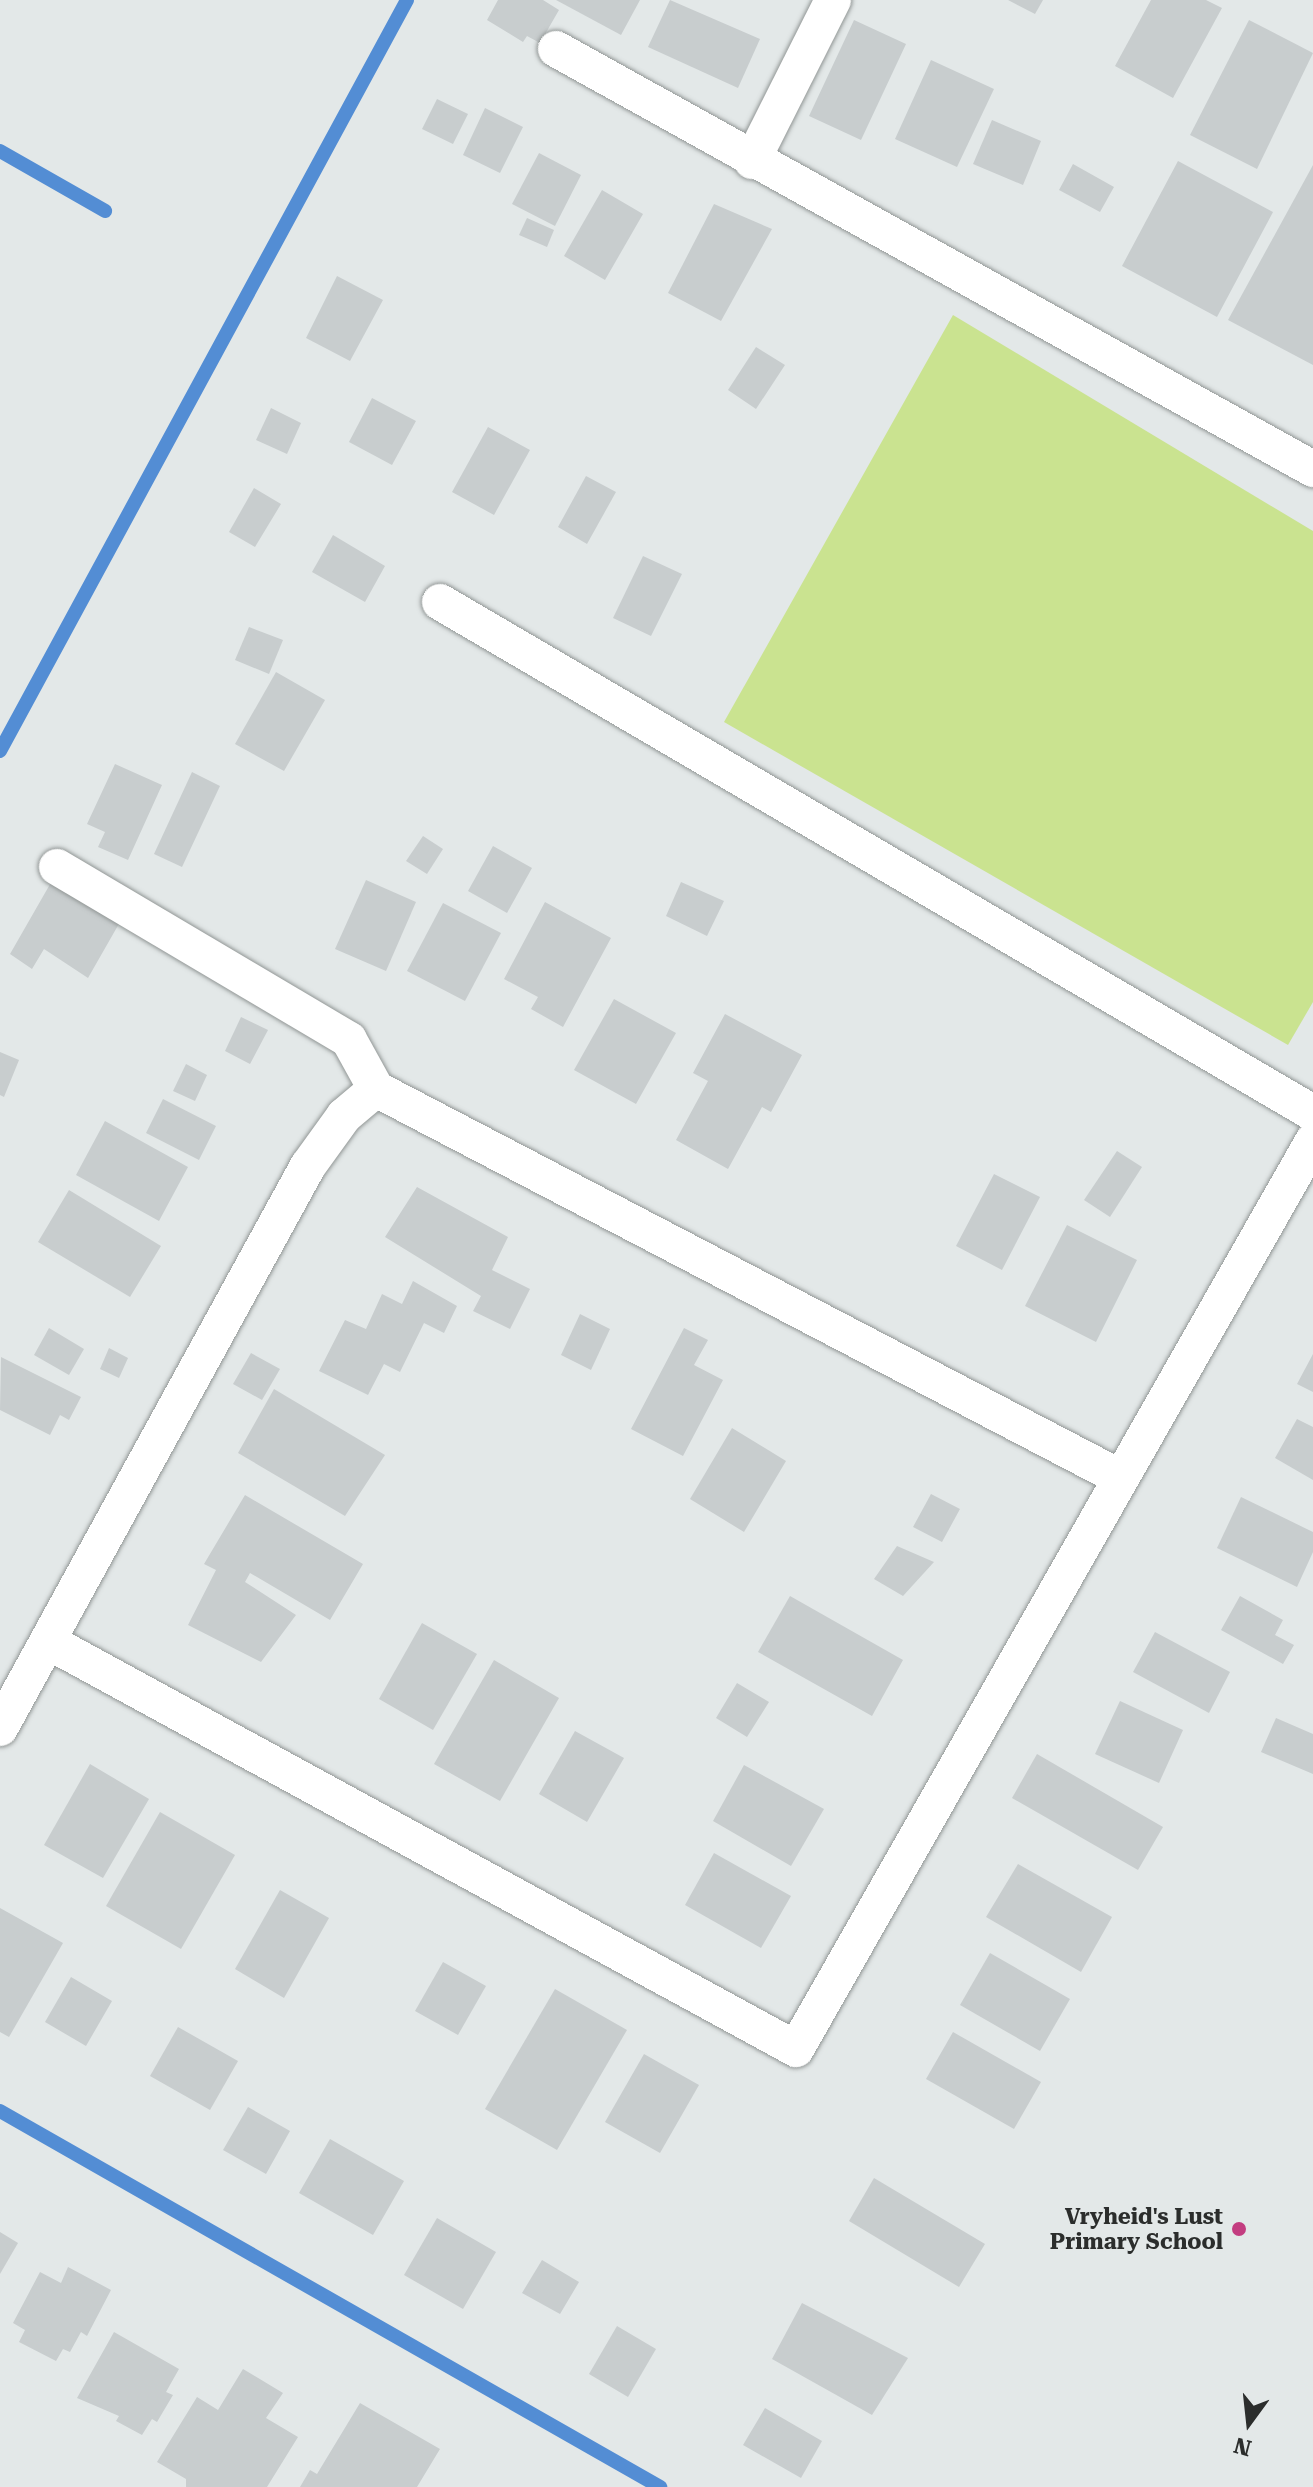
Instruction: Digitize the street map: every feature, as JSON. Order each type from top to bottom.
[{"type":"street","points":[[752,161],[833,0]]},
{"type":"street","points":[[556,49],[752,161],[1313,469]]},
{"type":"street","points":[[440,602],[1313,1113]]},
{"type":"street","points":[[57,867],[349,1040],[376,1089],[1121,1478]]},
{"type":"street","points":[[0,1728],[51,1643],[308,1166],[344,1116],[376,1089]]},
{"type":"street","points":[[51,1643],[796,2049],[1313,1141]]},
{"type":"green space","points":[[953,315],[1313,531],[1313,1002],[1288,1045],[724,722]]},
{"type":"building","points":[[498,0],[543,0],[559,10],[540,43],[527,36],[523,42],[487,20]]},
{"type":"building","points":[[556,0],[640,0],[621,35]]},
{"type":"building","points":[[670,0],[760,39],[738,88],[648,47]]},
{"type":"building","points":[[1008,0],[1043,0],[1035,14]]},
{"type":"building","points":[[1151,0],[1206,0],[1222,8],[1173,98],[1115,66]]},
{"type":"building","points":[[854,20],[906,44],[861,140],[809,116]]},
{"type":"building","points":[[1249,20],[1313,53],[1257,169],[1190,135]]},
{"type":"building","points":[[931,60],[994,89],[957,167],[895,139]]},
{"type":"building","points":[[437,99],[468,114],[453,144],[422,129]]},
{"type":"building","points":[[485,108],[523,127],[500,173],[463,155]]},
{"type":"building","points":[[992,120],[1041,141],[1023,185],[973,164]]},
{"type":"building","points":[[539,153],[581,175],[555,226],[512,204]]},
{"type":"building","points":[[1178,161],[1273,212],[1217,317],[1122,266]]},
{"type":"building","points":[[1073,164],[1114,187],[1100,212],[1059,190]]},
{"type":"building","points":[[1313,165],[1313,365],[1228,320]]},
{"type":"building","points":[[602,190],[643,214],[605,280],[564,256]]},
{"type":"building","points":[[714,204],[772,229],[721,321],[668,293]]},
{"type":"building","points":[[527,218],[554,230],[547,247],[519,235]]},
{"type":"building","points":[[337,276],[383,300],[350,361],[306,338]]},
{"type":"building","points":[[756,347],[785,365],[756,409],[728,390]]},
{"type":"building","points":[[372,398],[416,421],[392,465],[349,442]]},
{"type":"building","points":[[271,408],[301,423],[287,454],[256,440]]},
{"type":"building","points":[[488,427],[530,450],[494,515],[452,492]]},
{"type":"building","points":[[586,476],[616,492],[587,544],[558,527]]},
{"type":"building","points":[[254,488],[281,504],[255,547],[229,532]]},
{"type":"building","points":[[333,535],[385,566],[365,602],[312,572]]},
{"type":"building","points":[[643,556],[682,574],[651,636],[613,618]]},
{"type":"building","points":[[249,627],[283,640],[269,674],[235,660]]},
{"type":"building","points":[[276,672],[325,700],[284,771],[235,744]]},
{"type":"building","points":[[115,764],[162,785],[128,860],[98,847],[105,832],[87,824]]},
{"type":"building","points":[[192,772],[220,786],[182,867],[154,854]]},
{"type":"building","points":[[423,836],[443,849],[427,874],[406,861]]},
{"type":"building","points":[[493,846],[532,868],[507,913],[468,891]]},
{"type":"building","points":[[53,879],[124,915],[88,978],[44,949],[32,969],[10,954]]},
{"type":"building","points":[[366,880],[416,902],[386,971],[335,949]]},
{"type":"building","points":[[681,882],[724,901],[707,936],[666,916]]},
{"type":"building","points":[[545,902],[611,938],[563,1027],[531,1009],[538,997],[504,979]]},
{"type":"building","points":[[443,903],[501,933],[465,1001],[407,971]]},
{"type":"building","points":[[614,999],[676,1033],[636,1104],[574,1070]]},
{"type":"building","points":[[725,1014],[802,1055],[771,1112],[762,1107],[728,1169],[676,1140],[708,1081],[693,1073]]},
{"type":"building","points":[[241,1017],[268,1030],[250,1064],[225,1051]]},
{"type":"building","points":[[0,1052],[19,1060],[4,1097],[0,1095]]},
{"type":"building","points":[[186,1064],[207,1075],[195,1101],[173,1091]]},
{"type":"building","points":[[163,1099],[216,1126],[199,1160],[146,1133]]},
{"type":"building","points":[[105,1121],[188,1167],[159,1221],[76,1175]]},
{"type":"building","points":[[1117,1151],[1142,1167],[1110,1217],[1084,1200]]},
{"type":"building","points":[[994,1174],[1040,1197],[1002,1270],[956,1246]]},
{"type":"building","points":[[417,1187],[508,1237],[492,1270],[530,1289],[510,1329],[473,1311],[481,1296],[385,1237]]},
{"type":"building","points":[[69,1190],[161,1246],[130,1297],[38,1242]]},
{"type":"building","points":[[1067,1225],[1137,1260],[1096,1342],[1025,1306]]},
{"type":"building","points":[[413,1281],[457,1306],[444,1333],[424,1323],[400,1372],[384,1364],[368,1395],[319,1371],[345,1320],[366,1329],[382,1294],[402,1304]]},
{"type":"building","points":[[580,1314],[610,1329],[591,1370],[561,1355]]},
{"type":"building","points":[[49,1328],[84,1349],[69,1375],[34,1355]]},
{"type":"building","points":[[684,1328],[708,1340],[694,1365],[723,1380],[683,1456],[631,1429]]},
{"type":"building","points":[[109,1348],[128,1358],[119,1378],[100,1369]]},
{"type":"building","points":[[251,1353],[280,1369],[262,1400],[233,1384]]},
{"type":"building","points":[[1313,1354],[1313,1392],[1297,1384]]},
{"type":"building","points":[[1,1357],[81,1397],[69,1420],[60,1415],[50,1435],[0,1410]]},
{"type":"building","points":[[274,1389],[385,1455],[345,1516],[238,1453]]},
{"type":"building","points":[[1297,1419],[1313,1427],[1313,1480],[1275,1458]]},
{"type":"building","points":[[732,1428],[786,1461],[744,1532],[690,1499]]},
{"type":"building","points":[[931,1494],[960,1509],[942,1542],[913,1527]]},
{"type":"building","points":[[245,1495],[363,1564],[330,1620],[250,1573],[245,1582],[296,1615],[261,1662],[188,1625],[216,1570],[204,1564]]},
{"type":"building","points":[[1241,1497],[1313,1532],[1313,1552],[1297,1587],[1217,1548]]},
{"type":"building","points":[[897,1546],[934,1562],[903,1596],[874,1579]]},
{"type":"building","points":[[790,1596],[903,1660],[872,1716],[758,1652]]},
{"type":"building","points":[[1240,1596],[1283,1620],[1275,1635],[1294,1645],[1283,1664],[1221,1630]]},
{"type":"building","points":[[422,1623],[477,1654],[433,1730],[379,1699]]},
{"type":"building","points":[[1155,1632],[1230,1672],[1209,1713],[1133,1672]]},
{"type":"building","points":[[494,1660],[559,1698],[500,1801],[434,1764]]},
{"type":"building","points":[[737,1683],[769,1702],[747,1737],[716,1718]]},
{"type":"building","points":[[1120,1701],[1183,1730],[1159,1783],[1095,1754]]},
{"type":"building","points":[[1276,1718],[1313,1734],[1313,1774],[1261,1752]]},
{"type":"building","points":[[575,1731],[624,1758],[587,1822],[539,1794]]},
{"type":"building","points":[[1037,1754],[1163,1827],[1138,1870],[1012,1798]]},
{"type":"building","points":[[90,1764],[149,1799],[103,1878],[44,1845]]},
{"type":"building","points":[[744,1765],[824,1809],[791,1866],[713,1821]]},
{"type":"building","points":[[160,1812],[235,1855],[181,1949],[106,1906]]},
{"type":"building","points":[[714,1853],[791,1896],[761,1948],[685,1905]]},
{"type":"building","points":[[1018,1864],[1112,1917],[1081,1972],[986,1917]]},
{"type":"building","points":[[280,1890],[329,1918],[284,1998],[235,1969]]},
{"type":"building","points":[[0,1908],[63,1943],[9,2037],[0,2032]]},
{"type":"building","points":[[990,1953],[1070,1999],[1040,2051],[960,2005]]},
{"type":"building","points":[[443,1962],[486,1986],[458,2035],[415,2011]]},
{"type":"building","points":[[71,1977],[112,2001],[86,2046],[45,2022]]},
{"type":"building","points":[[555,1989],[627,2030],[557,2150],[485,2109]]},
{"type":"building","points":[[178,2027],[238,2061],[210,2110],[150,2076]]},
{"type":"building","points":[[953,2032],[1041,2082],[1014,2129],[926,2079]]},
{"type":"building","points":[[644,2054],[699,2085],[660,2153],[605,2122]]},
{"type":"building","points":[[248,2107],[290,2131],[266,2174],[223,2150]]},
{"type":"building","points":[[330,2139],[404,2181],[373,2235],[299,2193]]},
{"type":"building","points":[[874,2178],[985,2244],[959,2287],[849,2221]]},
{"type":"building","points":[[437,2218],[496,2252],[463,2309],[404,2275]]},
{"type":"building","points":[[0,2232],[18,2243],[0,2274]]},
{"type":"building","points":[[542,2260],[579,2282],[560,2314],[522,2293]]},
{"type":"building","points":[[68,2267],[111,2290],[87,2336],[81,2332],[70,2352],[63,2349],[56,2361],[19,2342],[25,2330],[13,2323],[40,2272],[61,2283]]},
{"type":"building","points":[[802,2303],[908,2358],[872,2415],[772,2359]]},
{"type":"building","points":[[617,2326],[656,2349],[628,2397],[589,2374]]},
{"type":"building","points":[[114,2332],[179,2369],[166,2392],[173,2395],[157,2422],[152,2419],[142,2435],[116,2421],[119,2416],[77,2398]]},
{"type":"building","points":[[243,2369],[283,2393],[266,2418],[298,2437],[267,2487],[186,2487],[186,2479],[157,2462],[197,2397],[218,2410]]},
{"type":"building","points":[[360,2403],[440,2449],[417,2487],[300,2487],[310,2470],[317,2474]]},
{"type":"building","points":[[765,2408],[822,2441],[801,2478],[743,2445]]},
{"type":"waterway","points":[[0,751],[407,0]]},
{"type":"waterway","points":[[0,151],[105,211]]},
{"type":"waterway","points":[[0,2111],[660,2487]]},
{"type":"place","name":"Vryheid's Lust Primary School","points":[[1239,2229]]}]
